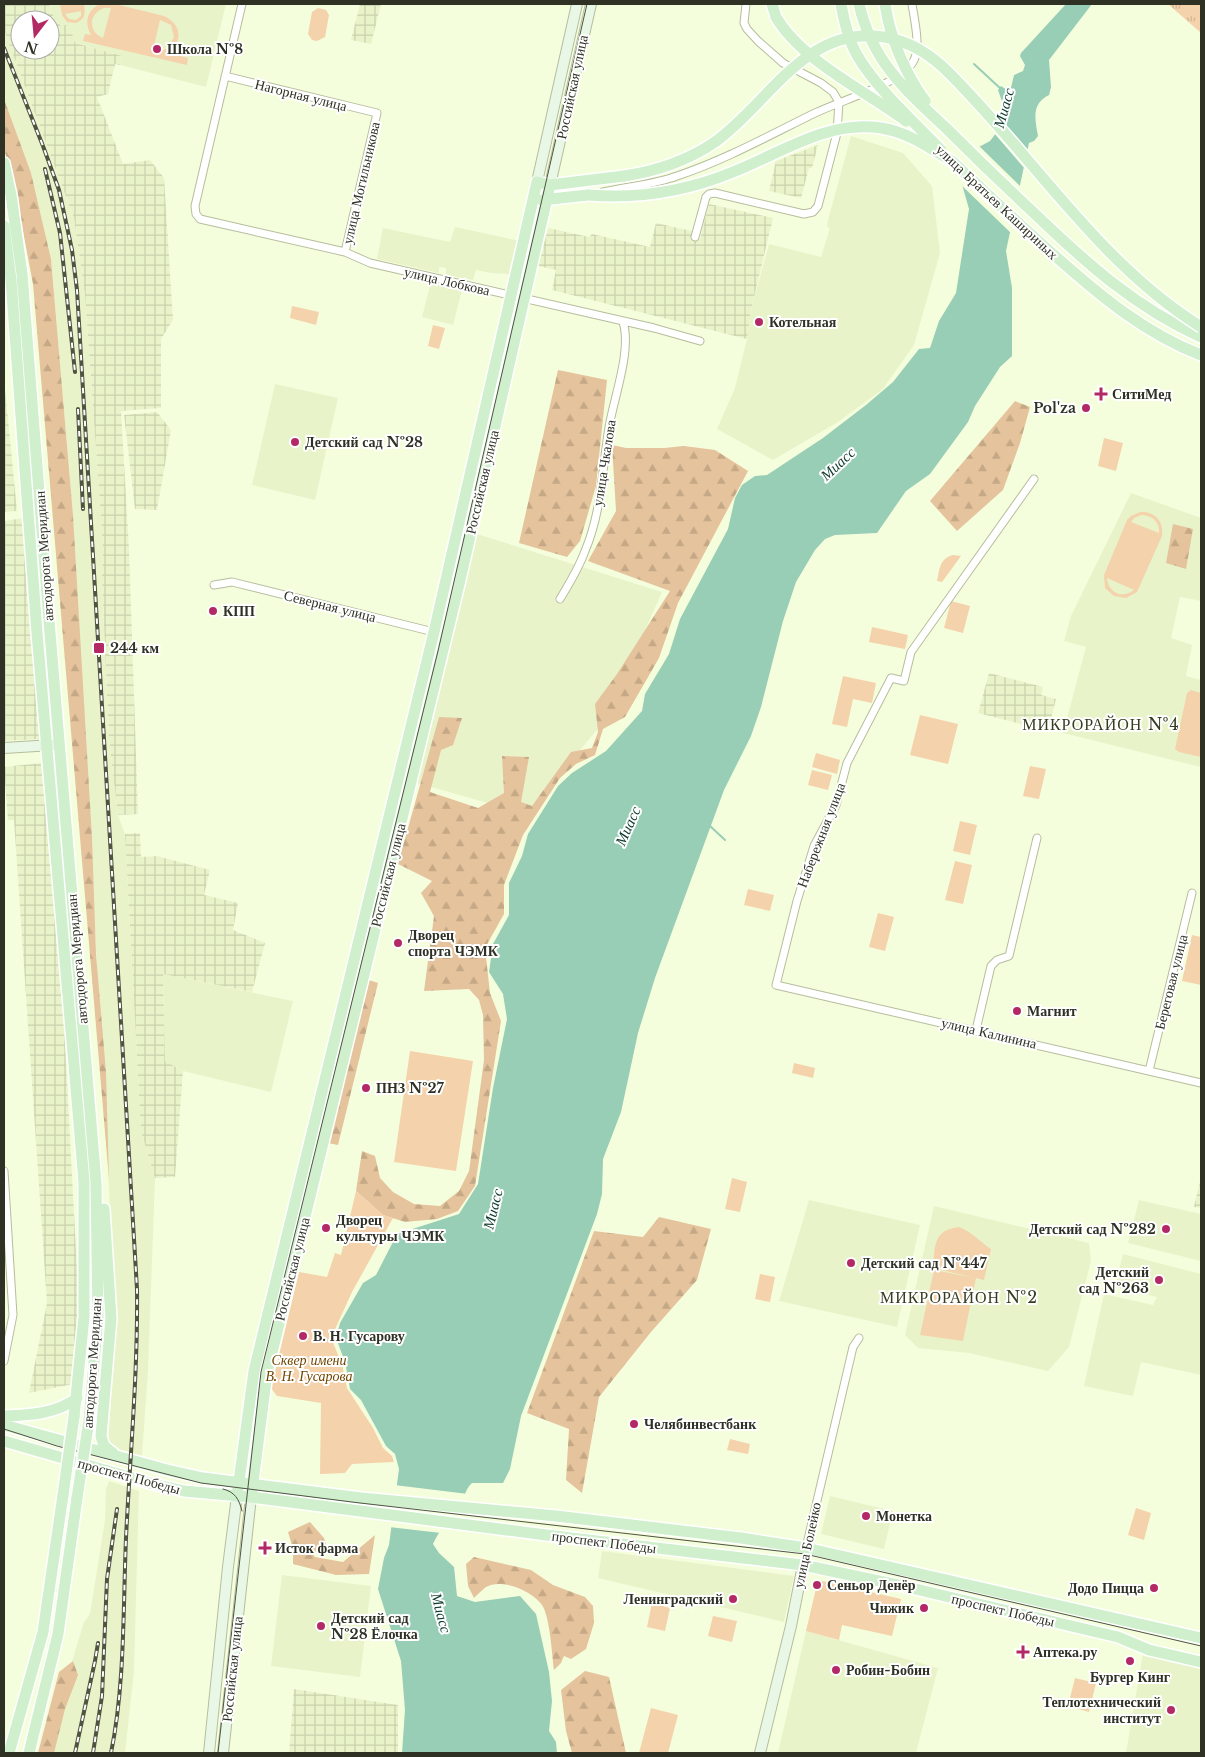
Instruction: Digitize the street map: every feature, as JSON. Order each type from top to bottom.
[{"type":"main road","name":"Российская улица","points":[[209,1753],[228,1567],[254,1371],[434,632],[577,4]]},
{"type":"main road","name":"Российская улица","points":[[223,1753],[251,1498],[267,1373],[446,636],[591,4]]},
{"type":"main road","points":[[772,4],[776,17],[787,34],[808,54],[928,138]]},
{"type":"main road","name":"улица Братьев Кашириных","points":[[841,4],[849,38],[857,55],[882,88],[928,138],[1031,235],[1099,295],[1145,327],[1200,354]]},
{"type":"main road","name":"улица Братьев Кашириных","points":[[859,4],[870,38],[884,64],[901,85],[1058,237],[1109,282],[1148,310],[1201,337]]},
{"type":"main road","points":[[884,4],[906,68],[919,92],[946,128]]},
{"type":"main road","points":[[572,23],[585,26]]},
{"type":"main road","points":[[537,182],[550,185],[624,176],[673,165],[715,142],[798,64],[825,46],[840,40],[856,37],[881,37],[897,40],[919,49],[946,69],[1122,266],[1160,299],[1201,327]]},
{"type":"main road","points":[[532,200],[588,196],[646,195],[687,187],[733,172],[813,136],[845,128],[868,127],[894,131],[919,142],[953,162]]},
{"type":"main road","name":"автодорога Меридиан","points":[[4,162],[11,195],[22,274],[96,1183],[98,1317],[88,1420],[58,1634],[29,1753]]},
{"type":"main road","name":"автодорога Меридиан","points":[[4,226],[11,280],[36,624],[84,1182],[84,1317],[74,1417],[43,1632],[9,1753]]},
{"type":"main road","points":[[449,568],[461,571]]},
{"type":"main road","points":[[4,748],[59,744]]},
{"type":"main road","points":[[349,980],[362,983]]},
{"type":"main road","points":[[96,1183],[104,1208],[111,1318],[101,1436],[104,1446],[116,1456]]},
{"type":"main road","points":[[254,1371],[267,1373]]},
{"type":"main road","points":[[4,1416],[26,1415],[63,1407],[76,1398]]},
{"type":"main road","name":"проспект Победы","points":[[4,1425],[184,1474],[361,1498],[556,1516],[731,1536],[806,1548],[1201,1638]]},
{"type":"main road","name":"проспект Победы","points":[[4,1441],[164,1487],[803,1566],[907,1587],[1118,1637],[1149,1650],[1201,1662]]},
{"type":"main road","name":"улица Болейко","points":[[760,1753],[791,1626],[806,1548]]},
{"type":"main road","points":[[228,1567],[243,1568]]},
{"type":"street","points":[[225,76],[242,4]]},
{"type":"street","points":[[695,237],[706,197],[709,194],[715,193],[804,214],[813,212],[818,206],[836,141],[839,102],[833,92],[776,58],[747,29],[744,23],[746,4]]},
{"type":"street","points":[[588,196],[655,183],[679,176],[839,102],[889,82],[903,73],[914,60],[916,33],[912,4]]},
{"type":"street","name":"Нагорная улица","points":[[225,76],[377,114]]},
{"type":"street","name":"улица Лобкова","points":[[225,76],[195,206],[196,214],[206,221],[345,252],[370,263],[654,328],[700,341]]},
{"type":"street","name":"улица Могильникова","points":[[345,252],[377,114]]},
{"type":"street","name":"улица Чкалова","points":[[560,599],[586,551],[600,501],[608,428],[625,354],[626,331],[623,322]]},
{"type":"street","name":"Набережная улица","points":[[776,984],[806,869],[814,846],[836,805],[847,763],[891,678],[904,681],[911,652],[1034,479]]},
{"type":"street","name":"Северная улица","points":[[214,584],[232,582],[446,636]]},
{"type":"street","points":[[976,1030],[991,966],[997,960],[1009,956],[1037,838]]},
{"type":"street","name":"Береговая улица","points":[[1149,1071],[1192,893]]},
{"type":"street","name":"улица Калинина","points":[[776,984],[1201,1083]]},
{"type":"street","points":[[4,1171],[13,1315],[4,1361]]},
{"type":"street","name":"улица Болейко","points":[[806,1548],[853,1347],[859,1338]]},
{"type":"shaded area","points":[[4,4],[49,4],[51,10],[10,10],[10,46],[4,30]]},
{"type":"shaded area","name":"Школа №8","points":[[49,4],[226,4],[206,87],[120,65],[122,56],[75,43],[60,27],[60,10],[51,10]]},
{"type":"shaded area","points":[[360,4],[381,4],[371,44],[351,40]]},
{"type":"shaded area","points":[[60,25],[61,27],[66,25],[71,30],[75,43],[122,56],[120,65],[115,64],[108,94],[97,97],[123,164],[150,160],[164,178],[173,320],[161,339],[161,408],[121,411],[129,549],[138,814],[118,815],[109,739],[102,579],[103,546],[85,295],[74,218],[15,60],[60,60]]},
{"type":"shaded area","points":[[4,30],[10,46],[10,60],[15,60],[74,218],[85,295],[103,546],[102,579],[109,739],[118,815],[125,834],[141,1131],[155,1178],[148,1371],[142,1456],[108,1446],[116,1322],[73,515],[51,259],[31,174],[4,99]]},
{"type":"shaded area","points":[[851,136],[903,153],[932,186],[940,253],[914,345],[883,389],[838,422],[773,460],[717,429],[735,388],[747,339],[751,310],[769,244],[821,257],[830,228],[827,227],[828,220]]},
{"type":"shaded area","points":[[818,145],[812,168],[809,168],[801,198],[769,191],[776,161]]},
{"type":"shaded area","points":[[709,204],[773,218],[751,310],[747,339],[552,290],[556,270],[538,266],[548,228],[589,237],[592,234],[650,247],[656,223],[696,232],[695,237],[700,239]]},
{"type":"shaded area","points":[[455,227],[520,241],[510,274],[476,270],[473,280],[446,275],[446,268],[439,267],[439,273],[377,259],[383,228],[450,242]]},
{"type":"shaded area","points":[[431,282],[462,290],[453,325],[422,317]]},
{"type":"shaded area","points":[[4,379],[17,511],[4,512]]},
{"type":"shaded area","name":"Детский сад №28","points":[[275,384],[338,398],[315,500],[252,485]]},
{"type":"shaded area","points":[[157,412],[171,430],[157,510],[135,509],[124,415]]},
{"type":"shaded area","points":[[1131,493],[1201,518],[1201,601],[1180,597],[1171,638],[1192,645],[1186,676],[1201,680],[1201,767],[1063,733],[1086,647],[1064,641],[1071,616]]},
{"type":"shaded area","points":[[24,518],[40,739],[4,741],[4,521]]},
{"type":"shaded area","points":[[477,534],[662,592],[606,719],[527,814],[417,783]]},
{"type":"shaded area","points":[[989,673],[1043,687],[1041,695],[1056,699],[1048,731],[978,713]]},
{"type":"shaded area","points":[[41,763],[62,986],[79,1308],[73,1384],[29,1393],[47,1303],[14,820],[8,820],[4,767]]},
{"type":"shaded area","points":[[140,833],[141,857],[157,856],[210,870],[204,895],[238,903],[233,930],[265,943],[252,992],[163,974],[165,1061],[183,1071],[175,1177],[155,1178],[141,1131],[125,834]]},
{"type":"shaded area","points":[[163,974],[293,1001],[271,1092],[183,1071],[165,1061]]},
{"type":"shaded area","points":[[1201,1177],[1201,1208],[1194,1207]]},
{"type":"shaded area","name":"Детский сад №447","points":[[809,1200],[920,1225],[897,1327],[779,1301]]},
{"type":"shaded area","name":"Детский сад №282","points":[[1139,1200],[1201,1214],[1201,1261],[1128,1243]]},
{"type":"shaded area","points":[[934,1206],[1089,1243],[1091,1261],[1069,1347],[1048,1371],[969,1353],[918,1348],[905,1335]]},
{"type":"shaded area","points":[[1123,1254],[1201,1274],[1201,1375],[1141,1362],[1133,1396],[1084,1386],[1104,1294],[1153,1305],[1157,1297],[1115,1287]]},
{"type":"shaded area","points":[[109,1481],[139,1491],[134,1671],[125,1753],[49,1753],[54,1721],[84,1622],[90,1614],[105,1520],[106,1489]]},
{"type":"shaded area","points":[[830,1496],[893,1511],[884,1549],[821,1534]]},
{"type":"shaded area","points":[[602,1551],[794,1576],[784,1622],[598,1578]]},
{"type":"shaded area","name":"Детский сад №28 Ёлочка","points":[[282,1575],[371,1586],[360,1677],[271,1666]]},
{"type":"shaded area","points":[[806,1631],[938,1668],[916,1753],[778,1753]]},
{"type":"shaded area","points":[[1143,1653],[1201,1666],[1201,1753],[1126,1753]]},
{"type":"shaded area","points":[[294,1689],[398,1705],[398,1753],[289,1753]]},
{"type":"green space","points":[[60,4],[84,4],[85,10],[82,20],[76,23],[67,22],[62,15]],"holes":[[[81,11],[81,16],[76,20],[69,19],[65,14]]]},
{"type":"green space","points":[[100,4],[115,4],[170,19],[177,28],[178,39],[173,49],[168,53],[188,58],[187,65],[83,41],[85,34],[91,35],[87,21],[90,13]],"holes":[[[104,8],[111,8],[103,38],[95,32],[92,23],[95,14]],[[160,20],[171,25],[174,37],[168,48],[161,51],[153,50]]]},
{"type":"green space","points":[[1168,4],[1201,4],[1201,33]]},
{"type":"green space","points":[[318,8],[326,10],[329,15],[325,37],[317,41],[312,40],[308,34],[312,12]]},
{"type":"green space","points":[[4,99],[31,173],[51,259],[73,515],[92,838],[96,954],[106,1072],[109,1179],[33,284],[13,179],[4,149]]},
{"type":"green space","points":[[292,306],[319,312],[316,325],[290,318]]},
{"type":"green space","points":[[433,325],[445,328],[439,349],[428,346]]},
{"type":"green space","points":[[558,370],[607,380],[596,486],[580,541],[567,557],[519,543]]},
{"type":"green space","points":[[1015,401],[1030,407],[1020,443],[1003,490],[957,531],[930,501]]},
{"type":"green space","points":[[1104,438],[1123,443],[1116,471],[1098,466]]},
{"type":"green space","points":[[612,445],[626,448],[684,446],[715,450],[748,471],[678,603],[659,658],[625,717],[603,729],[595,755],[576,764],[560,778],[523,835],[504,885],[504,914],[485,948],[490,993],[501,1021],[475,1186],[458,1211],[437,1219],[405,1222],[383,1215],[356,1191],[362,1151],[375,1156],[380,1178],[393,1192],[414,1204],[440,1206],[459,1191],[469,1171],[484,1060],[483,1015],[479,1000],[469,989],[424,991],[434,916],[421,893],[432,881],[398,864],[439,717],[462,718],[453,745],[441,750],[430,792],[478,808],[504,793],[502,756],[529,757],[521,802],[532,806],[571,752],[592,748],[598,732],[595,704],[617,674],[670,591],[588,561],[616,511]]},
{"type":"green space","points":[[1140,512],[1154,515],[1162,526],[1162,536],[1137,592],[1126,598],[1114,596],[1105,588],[1104,575],[1127,520]],"holes":[[[1141,515],[1149,516],[1157,522],[1159,533],[1131,522],[1134,518]],[[1107,578],[1134,590],[1121,594],[1113,591],[1108,584]]]},
{"type":"green space","points":[[1173,524],[1193,529],[1186,569],[1166,563]]},
{"type":"green space","points":[[953,555],[961,556],[942,582],[937,581],[943,562]]},
{"type":"green space","points":[[951,601],[970,606],[963,633],[944,628]]},
{"type":"green space","points":[[872,627],[908,635],[905,649],[869,642]]},
{"type":"green space","points":[[843,676],[876,683],[872,703],[853,699],[847,727],[832,724]]},
{"type":"green space","points":[[1191,690],[1201,693],[1201,757],[1179,752],[1175,749],[1187,693]]},
{"type":"green space","points":[[920,715],[958,724],[948,764],[910,755]]},
{"type":"green space","points":[[816,753],[840,760],[837,774],[812,767]]},
{"type":"green space","points":[[1030,766],[1046,769],[1039,799],[1023,796]]},
{"type":"green space","points":[[812,770],[832,775],[828,790],[808,785]]},
{"type":"green space","points":[[960,821],[977,825],[970,855],[953,851]]},
{"type":"green space","points":[[955,861],[972,865],[963,904],[945,900]]},
{"type":"green space","points":[[748,889],[774,895],[770,911],[744,905]]},
{"type":"green space","points":[[878,913],[894,917],[885,951],[869,947]]},
{"type":"green space","points":[[1192,935],[1201,937],[1201,985],[1182,981]]},
{"type":"green space","points":[[369,980],[378,983],[338,1145],[328,1143]]},
{"type":"green space","points":[[410,1051],[473,1061],[456,1171],[394,1162]]},
{"type":"green space","points":[[794,1063],[815,1068],[813,1078],[792,1073]]},
{"type":"green space","points":[[732,1178],[747,1182],[740,1212],[725,1209]]},
{"type":"green space","name":"Сквер имени В. Н. Гусарова","points":[[356,1191],[383,1215],[393,1218],[352,1292],[331,1338],[342,1364],[347,1388],[373,1428],[383,1448],[392,1456],[394,1462],[352,1464],[345,1473],[320,1474],[321,1403],[277,1396],[271,1388],[299,1272],[327,1277],[335,1253],[341,1255]]},
{"type":"green space","points":[[659,1217],[711,1229],[697,1280],[651,1332],[599,1397],[582,1493],[566,1480],[569,1429],[527,1413],[594,1231],[643,1237]]},
{"type":"green space","points":[[959,1227],[991,1249],[984,1280],[933,1268],[935,1246],[940,1235]]},
{"type":"green space","points":[[934,1270],[976,1278],[963,1341],[920,1335]]},
{"type":"green space","points":[[760,1274],[775,1277],[770,1302],[755,1299]]},
{"type":"green space","points":[[730,1439],[750,1444],[748,1454],[727,1450]]},
{"type":"green space","points":[[1136,1508],[1151,1513],[1144,1540],[1128,1535]]},
{"type":"green space","points":[[310,1522],[324,1538],[326,1544],[313,1554],[315,1557],[343,1562],[375,1535],[369,1574],[336,1575],[293,1564],[293,1549],[288,1532]]},
{"type":"green space","points":[[474,1557],[531,1570],[553,1585],[585,1597],[593,1606],[594,1623],[586,1649],[571,1659],[564,1656],[561,1663],[554,1670],[549,1627],[542,1605],[531,1595],[516,1587],[500,1584],[486,1587],[474,1598],[468,1586],[466,1564]]},
{"type":"green space","points":[[818,1580],[901,1599],[892,1636],[842,1625],[839,1640],[806,1631]]},
{"type":"green space","points":[[652,1603],[670,1608],[665,1631],[647,1627]]},
{"type":"green space","points":[[713,1616],[737,1621],[732,1642],[708,1636]]},
{"type":"green space","points":[[73,1661],[78,1675],[65,1709],[54,1753],[38,1753],[59,1672]]},
{"type":"green space","points":[[585,1671],[609,1677],[626,1753],[572,1753],[566,1731],[561,1690]]},
{"type":"green space","points":[[1075,1678],[1096,1683],[1089,1712],[1068,1706]]},
{"type":"green space","points":[[651,1708],[678,1715],[668,1753],[639,1753]]},
{"type":"water","name":"Миасс","points":[[1066,4],[1092,4],[1049,60],[1051,87],[1049,95],[1037,107],[1036,124],[1038,136],[1029,143],[1006,251],[1012,288],[1012,356],[1000,367],[975,406],[968,422],[930,474],[906,491],[877,533],[835,535],[825,539],[815,550],[796,582],[783,621],[761,707],[751,736],[724,790],[655,978],[638,1033],[621,1112],[603,1159],[602,1194],[597,1214],[521,1416],[510,1469],[503,1483],[472,1483],[433,1544],[439,1553],[454,1567],[457,1596],[475,1602],[520,1596],[536,1614],[549,1672],[552,1701],[549,1731],[556,1742],[557,1753],[402,1753],[405,1710],[401,1661],[378,1589],[384,1558],[389,1545],[399,1469],[395,1454],[386,1446],[361,1400],[350,1389],[345,1362],[336,1338],[340,1323],[363,1283],[376,1275],[397,1234],[459,1214],[478,1184],[493,1088],[507,1019],[503,994],[489,972],[493,944],[509,915],[509,883],[522,856],[528,834],[558,786],[572,773],[606,751],[642,711],[645,694],[669,654],[680,619],[728,529],[735,498],[742,485],[755,476],[767,475],[823,438],[893,382],[919,349],[930,348],[939,321],[956,293],[969,209],[961,181],[977,148],[990,141],[1003,124],[1005,110],[998,90],[1001,86],[1010,92],[1014,75],[1023,71],[1025,65],[1020,56],[1021,53]]},
{"type":"pier","points":[[1001,121],[1029,153],[1025,169],[994,133]]},
{"type":"pier","points":[[978,145],[1021,187],[1012,234],[959,183],[964,156]]},
{"type":"pier","points":[[394,1485],[468,1494],[441,1533],[389,1527]]},
{"type":"waterway","name":"Миасс","points":[[974,64],[1001,89]]},
{"type":"waterway","points":[[710,826],[725,840]]},
{"type":"tram line","points":[[218,1753],[261,1372],[438,651],[587,4]]},
{"type":"tram line","points":[[4,1429],[57,1446],[201,1483],[805,1554],[1201,1646]]},
{"type":"tram line","points":[[223,1489],[231,1492],[236,1497],[242,1511]]},
{"type":"railway","points":[[4,48],[59,190],[72,250],[77,290],[137,1289],[135,1383],[126,1538],[121,1674],[116,1727],[111,1753]]},
{"type":"railway","points":[[45,169],[60,233],[75,372]]},
{"type":"railway","points":[[78,409],[83,509]]},
{"type":"railway","points":[[93,1753],[102,1696],[107,1579],[117,1509]]},
{"type":"railway","points":[[75,1753],[98,1643]]},
{"type":"place","name":"Школа №8","points":[[157,49]]},
{"type":"place","name":"Котельная","points":[[759,322]]},
{"type":"place","name":"СитиМед","points":[[1101,394]]},
{"type":"place","name":"Pol'za","points":[[1086,408]]},
{"type":"place","name":"Детский сад №28","points":[[295,442]]},
{"type":"place","name":"КПП","points":[[213,611]]},
{"type":"place","name":"244 км","points":[[99,648]]},
{"type":"place","name":"Дворец спорта ЧЭМК","points":[[398,943]]},
{"type":"place","name":"Магнит","points":[[1017,1011]]},
{"type":"place","name":"ПНЗ №27","points":[[366,1088]]},
{"type":"place","name":"Дворец культуры ЧЭМК","points":[[326,1228]]},
{"type":"place","name":"Детский сад №282","points":[[1166,1229]]},
{"type":"place","name":"Детский сад №447","points":[[851,1263]]},
{"type":"place","name":"Детский сад №263","points":[[1159,1280]]},
{"type":"place","name":"В. Н. Гусарову","points":[[303,1336]]},
{"type":"place","name":"Челябинвестбанк","points":[[634,1424]]},
{"type":"place","name":"Монетка","points":[[866,1516]]},
{"type":"place","name":"Исток фарма","points":[[265,1548]]},
{"type":"place","name":"Сеньор Денёр","points":[[817,1585]]},
{"type":"place","name":"Додо Пицца","points":[[1154,1588]]},
{"type":"place","name":"Ленинградский","points":[[733,1599]]},
{"type":"place","name":"Чижик","points":[[924,1608]]},
{"type":"place","name":"Детский сад №28 Ёлочка","points":[[321,1626]]},
{"type":"place","name":"Аптека.ру","points":[[1023,1652]]},
{"type":"place","name":"Бургер Кинг","points":[[1130,1661]]},
{"type":"place","name":"Робин-Бобин","points":[[836,1670]]},
{"type":"place","name":"Теплотехнический институт","points":[[1171,1710]]},
{"type":"district","name":"МИКРОРАЙОН №4","points":[[1101,724]]},
{"type":"district","name":"МИКРОРАЙОН №2","points":[[959,1297]]}]
